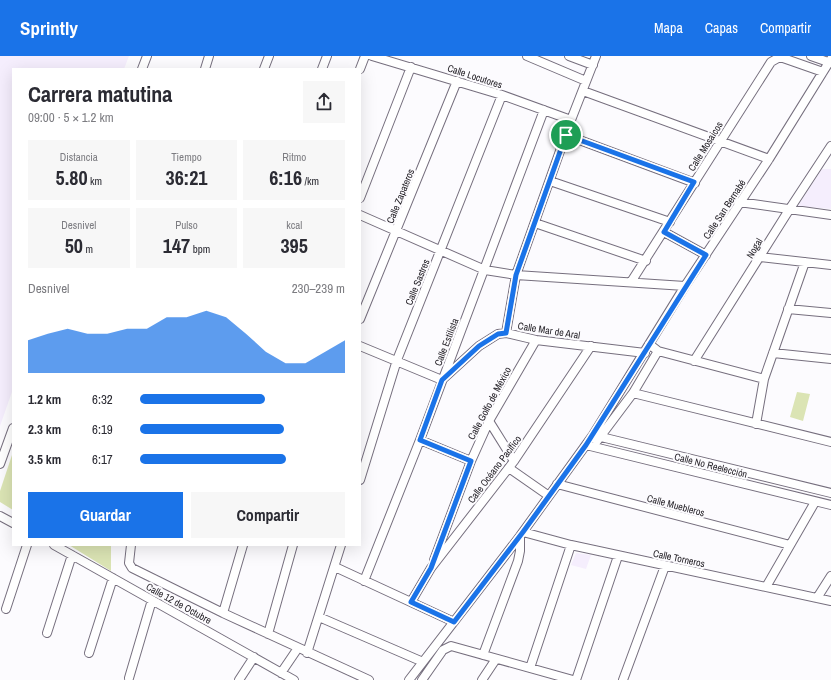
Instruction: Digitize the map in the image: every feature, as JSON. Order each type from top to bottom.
[{"type":"street","points":[[142,68],[147,56]]},
{"type":"street","points":[[205,68],[209,56]]},
{"type":"street","points":[[264,68],[269,56]]},
{"type":"street","points":[[322,68],[327,56]]},
{"type":"street","points":[[360,68],[365,56]]},
{"type":"street","name":"Calle Locutores","points":[[372,56],[502,95],[571,120]]},
{"type":"street","points":[[526,56],[586,81]]},
{"type":"street","points":[[569,56],[592,66]]},
{"type":"street","points":[[506,333],[516,275],[571,120],[596,56]]},
{"type":"street","points":[[815,57],[830,62]]},
{"type":"street","name":"Calle Mosaicos","points":[[631,282],[646,261],[694,182],[771,62],[778,58],[783,58],[823,72]]},
{"type":"street","name":"Calle San Bernabé","points":[[409,680],[521,534],[557,484],[596,436],[685,286],[739,202],[769,159],[830,62]]},
{"type":"street","points":[[361,195],[411,67]]},
{"type":"street","name":"Calle Zapateros","points":[[361,317],[457,81]]},
{"type":"street","points":[[583,91],[769,159]]},
{"type":"street","name":"Calle Sastres","points":[[361,477],[397,360],[502,95]]},
{"type":"street","name":"Calle Estilista","points":[[364,580],[420,440],[544,110]]},
{"type":"street","points":[[566,135],[694,182]]},
{"type":"street","name":"Nogal","points":[[694,361],[831,146]]},
{"type":"street","points":[[822,160],[831,162]]},
{"type":"street","points":[[550,181],[670,222]]},
{"type":"street","points":[[739,202],[789,210],[831,214]]},
{"type":"street","points":[[361,215],[485,270],[516,275],[685,286]]},
{"type":"street","points":[[535,223],[646,261]]},
{"type":"street","points":[[664,232],[706,255]]},
{"type":"street","points":[[760,257],[831,265]]},
{"type":"street","points":[[756,424],[764,379],[805,262]]},
{"type":"street","points":[[788,309],[831,313]]},
{"type":"street","name":"Calle Mar de Aral","points":[[442,380],[479,346],[498,334],[506,333],[536,340],[644,353]]},
{"type":"street","name":"Calle Golfo de México","points":[[431,568],[471,461],[489,421],[536,340]]},
{"type":"street","points":[[650,344],[658,351],[764,379]]},
{"type":"street","points":[[361,346],[397,360],[442,380]]},
{"type":"street","name":"Calle Océano Pacífico","points":[[411,602],[431,568],[512,465],[592,346]]},
{"type":"street","name":"Calle San Bernabé","points":[[596,436],[633,393],[658,351]]},
{"type":"street","points":[[773,353],[831,359]]},
{"type":"street","points":[[633,393],[831,442]]},
{"type":"street","points":[[489,421],[512,465],[549,496]]},
{"type":"street","points":[[0,464],[12,431]]},
{"type":"street","name":"Calle No Reelección","points":[[596,436],[831,493]]},
{"type":"street","points":[[420,440],[471,461]]},
{"type":"street","name":"Calle No Reelección","points":[[589,446],[831,505]]},
{"type":"street","name":"Calle Muebleros","points":[[557,484],[790,545]]},
{"type":"street","points":[[766,587],[815,502]]},
{"type":"street","points":[[0,516],[12,522]]},
{"type":"street","points":[[483,655],[518,561],[521,534]]},
{"type":"street","name":"Calle Torneros","points":[[521,534],[831,601]]},
{"type":"street","points":[[530,668],[571,545]]},
{"type":"street","points":[[6,609],[27,546]]},
{"type":"street","name":"Calle 12 de Octubre","points":[[56,546],[294,680]]},
{"type":"street","points":[[131,546],[129,563],[132,568],[307,653],[369,680]]},
{"type":"street","points":[[223,613],[243,546]]},
{"type":"street","points":[[268,634],[293,546]]},
{"type":"street","points":[[307,653],[320,617],[341,546]]},
{"type":"street","points":[[47,633],[72,555]]},
{"type":"street","points":[[422,680],[447,647],[456,647],[575,680],[618,556]]},
{"type":"street","points":[[623,680],[665,566]]},
{"type":"street","points":[[335,567],[454,622]]},
{"type":"street","points":[[817,598],[831,576]]},
{"type":"street","points":[[89,653],[113,578]]},
{"type":"street","points":[[129,678],[152,600]]},
{"type":"street","points":[[320,617],[423,662]]},
{"type":"street","points":[[281,673],[298,648]]},
{"type":"street","points":[[238,680],[254,658]]},
{"type":"street","points":[[482,680],[496,659]]},
{"type":"shaded area","points":[[0,56],[129,56],[124,68],[12,68],[12,392],[0,426]]},
{"type":"shaded area","points":[[822,169],[831,169],[831,209],[798,206]]},
{"type":"shaded area","points":[[576,553],[591,555],[586,569],[571,565]]},
{"type":"green space","points":[[797,392],[810,394],[803,421],[790,417]]},
{"type":"green space","points":[[12,455],[12,509],[0,502],[0,491]]},
{"type":"green space","points":[[71,546],[111,546],[111,571]]},
{"type":"route","points":[[566,135],[694,182],[664,232],[706,255],[685,286],[586,445],[523,532],[454,622],[411,602],[431,568],[471,461],[420,440],[442,380],[479,346],[498,334],[506,333],[516,275],[566,135]]}]
